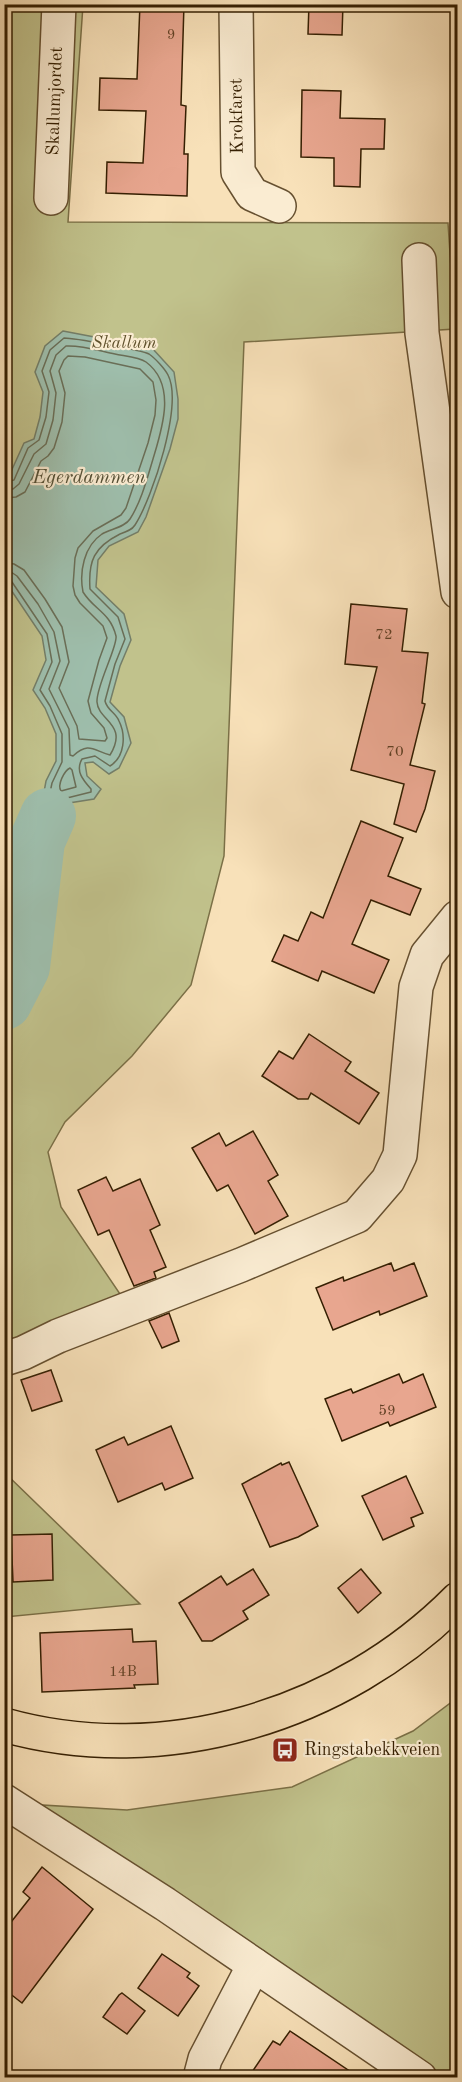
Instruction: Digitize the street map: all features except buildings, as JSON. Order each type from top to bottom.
[{"type":"main road","points":[[4,1725],[28,1732],[106,1740],[148,1740],[236,1726],[279,1713],[327,1694],[369,1670],[436,1620],[458,1599]]},
{"type":"street","name":"Skallumjordet","points":[[51,198],[59,4]]},
{"type":"street","name":"Krokfaret","points":[[236,4],[238,172],[252,194],[279,206]]},
{"type":"street","points":[[419,260],[422,333],[458,592]]},
{"type":"street","points":[[4,1359],[241,1265],[357,1216],[388,1180],[400,1155],[416,987],[428,955],[458,918]]},
{"type":"street","points":[[4,1801],[165,1904],[420,2078]]},
{"type":"street","points":[[200,2078],[205,2059],[254,1965]]},
{"type":"green space","name":"Skallum","points":[[5,5],[83,5],[68,222],[448,223],[455,329],[244,342],[224,856],[191,985],[132,1056],[65,1122],[48,1152],[61,1207],[120,1294],[92,1310],[5,1345]]},
{"type":"green space","points":[[5,1473],[140,1604],[5,1617]]},
{"type":"green space","points":[[457,1698],[457,2077],[421,2077],[235,1957],[41,1805],[127,1810],[292,1787],[413,1731]]},
{"type":"water","name":"Egerdammen","points":[[63,331],[152,348],[174,372],[178,419],[146,517],[138,532],[109,546],[98,560],[96,587],[124,614],[131,640],[120,666],[110,702],[124,717],[131,743],[119,768],[109,774],[93,762],[85,763],[87,776],[101,789],[94,799],[69,803],[53,817],[40,814],[46,781],[56,761],[56,734],[45,708],[33,690],[46,660],[42,636],[5,581],[4,476],[9,476],[24,443],[34,439],[43,392],[35,372],[45,346]]},
{"type":"waterway","points":[[4,1002],[22,967],[37,841],[48,816]]},
{"type":"place","name":"Ringstabekkveien","points":[[285,1750]]}]
